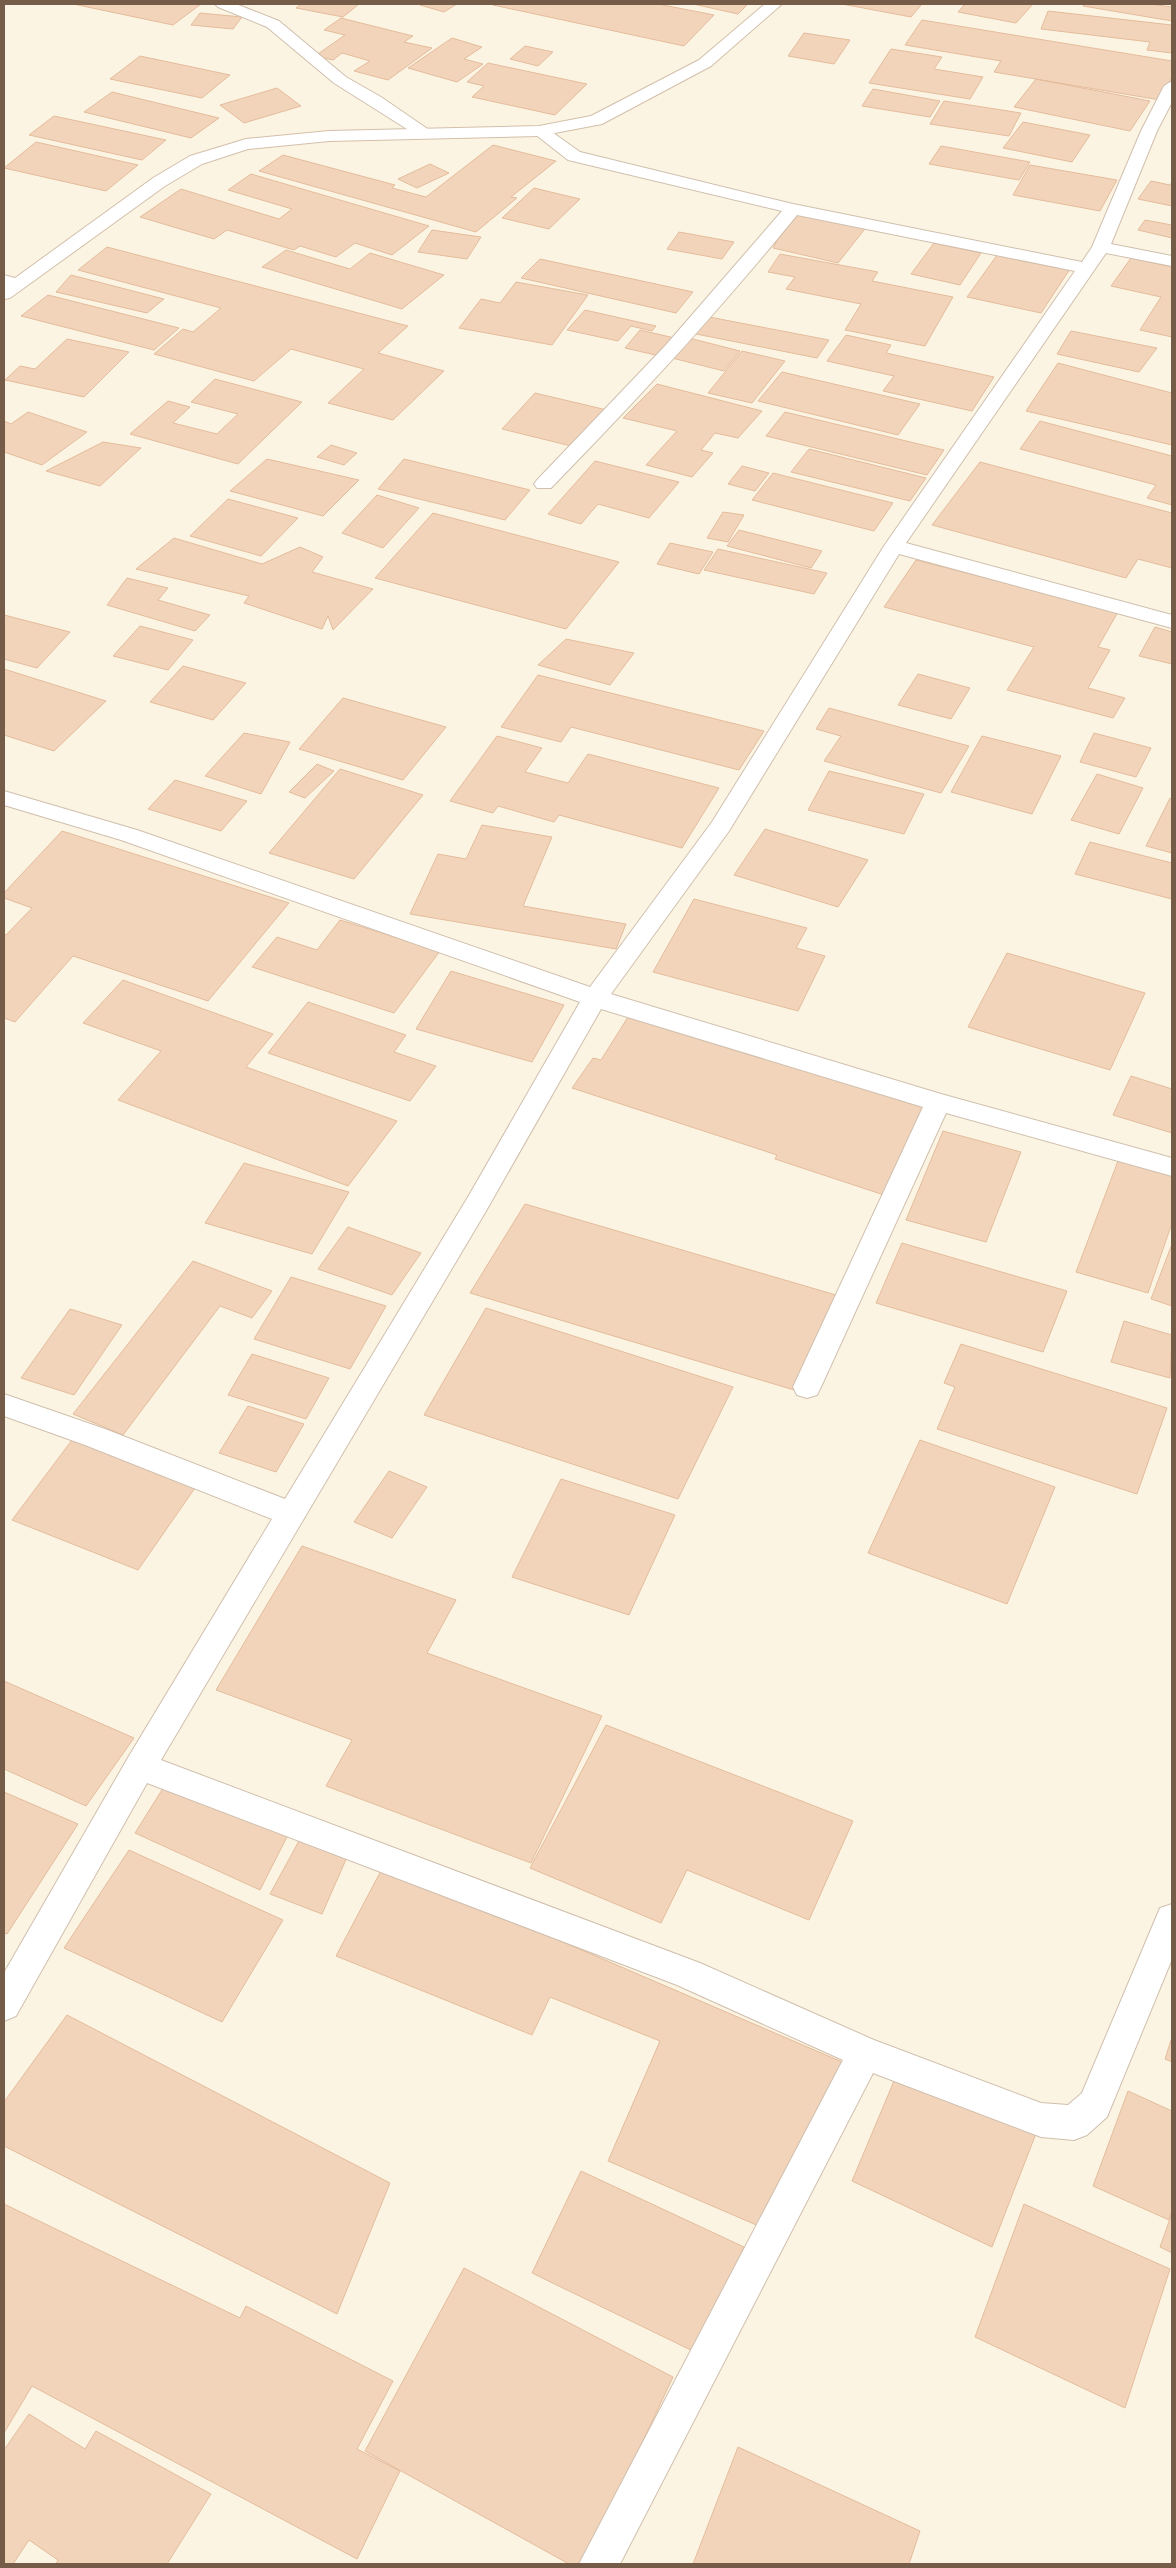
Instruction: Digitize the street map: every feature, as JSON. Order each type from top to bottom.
[{"type":"street","points":[[223,4],[273,24],[340,80],[424,132]]},
{"type":"street","points":[[8,286],[159,182],[196,160],[246,144],[329,136],[424,132],[539,132],[596,120],[705,63],[774,4]]},
{"type":"street","points":[[4,2005],[140,1766],[478,1204],[595,998],[721,826],[894,546],[1101,247],[1157,133],[1172,86]]},
{"type":"street","points":[[539,132],[574,156],[793,209],[1000,249],[1086,268]]},
{"type":"street","points":[[544,484],[620,408],[741,273],[793,209]]},
{"type":"street","points":[[1101,247],[1172,261]]},
{"type":"street","points":[[894,546],[1172,622]]},
{"type":"street","points":[[4,798],[129,835],[287,892],[595,998],[938,1102],[1172,1167]]},
{"type":"street","points":[[807,1387],[938,1102]]},
{"type":"street","points":[[4,1405],[95,1437],[291,1514]]},
{"type":"street","points":[[140,1766],[688,1974],[865,2053],[1041,2120],[1074,2123],[1095,2105],[1172,1919]]},
{"type":"street","points":[[599,2564],[865,2053]]},
{"type":"building","points":[[73,4],[201,4],[173,25]]},
{"type":"building","points":[[301,4],[359,4],[343,17],[296,8]]},
{"type":"building","points":[[457,4],[444,12],[420,5]]},
{"type":"building","points":[[658,4],[714,15],[684,46],[493,5]]},
{"type":"building","points":[[693,4],[748,4],[738,14]]},
{"type":"building","points":[[842,4],[922,4],[911,17]]},
{"type":"building","points":[[965,4],[1033,4],[1016,23],[958,12]]},
{"type":"building","points":[[1085,4],[1150,4],[1172,7],[1172,21],[1083,6]]},
{"type":"building","points":[[1048,11],[1172,25],[1172,53],[1147,50],[1150,42],[1041,29]]},
{"type":"building","points":[[200,13],[242,17],[233,29],[191,25]]},
{"type":"building","points":[[341,18],[413,36],[404,42],[432,48],[388,80],[354,71],[370,61],[342,53],[333,60],[315,56],[345,35],[324,30]]},
{"type":"building","points":[[922,20],[1172,61],[1172,77],[1160,100],[994,72],[1001,61],[905,45]]},
{"type":"building","points":[[804,33],[850,40],[834,64],[788,56]]},
{"type":"building","points":[[452,38],[482,47],[464,59],[483,64],[457,82],[408,68]]},
{"type":"building","points":[[525,46],[553,52],[538,66],[510,59]]},
{"type":"building","points":[[891,49],[942,57],[934,69],[983,77],[970,99],[869,83]]},
{"type":"building","points":[[140,56],[230,75],[202,98],[110,79]]},
{"type":"building","points":[[488,63],[587,84],[555,115],[472,97],[484,86],[467,82]]},
{"type":"building","points":[[1036,79],[1150,101],[1130,131],[1014,107]]},
{"type":"building","points":[[277,88],[301,106],[244,123],[220,105]]},
{"type":"building","points":[[873,89],[940,101],[930,117],[862,106]]},
{"type":"building","points":[[112,92],[219,118],[191,138],[84,112]]},
{"type":"building","points":[[944,101],[1021,113],[1009,136],[930,124]]},
{"type":"building","points":[[54,116],[166,140],[142,160],[29,135]]},
{"type":"building","points":[[1023,122],[1090,135],[1072,162],[1003,148]]},
{"type":"building","points":[[36,142],[138,165],[106,191],[4,168]]},
{"type":"building","points":[[493,145],[556,161],[511,197],[517,198],[476,232],[259,171],[283,155],[395,185],[392,188],[426,197]]},
{"type":"building","points":[[941,146],[1030,162],[1019,180],[929,164]]},
{"type":"building","points":[[430,164],[449,173],[417,188],[398,179]]},
{"type":"building","points":[[1030,165],[1117,180],[1100,211],[1013,195]]},
{"type":"building","points":[[251,174],[429,226],[392,255],[355,243],[336,257],[300,246],[294,250],[227,230],[214,239],[140,217],[181,189],[279,219],[292,209],[228,190]]},
{"type":"building","points":[[1151,181],[1170,185],[1172,182],[1172,206],[1138,199]]},
{"type":"building","points":[[534,188],[580,199],[549,229],[502,218]]},
{"type":"building","points":[[797,209],[868,225],[838,263],[773,248],[786,223]]},
{"type":"building","points":[[1145,220],[1172,225],[1172,238],[1138,230]]},
{"type":"building","points":[[432,230],[481,237],[467,259],[418,252]]},
{"type":"building","points":[[679,232],[734,242],[722,259],[667,249]]},
{"type":"building","points":[[934,243],[981,253],[960,285],[911,274]]},
{"type":"building","points":[[107,247],[408,326],[378,353],[444,371],[393,420],[328,403],[364,369],[291,349],[254,381],[154,354],[183,329],[193,332],[221,308],[78,270]]},
{"type":"building","points":[[286,250],[350,269],[370,253],[444,275],[402,309],[262,267]]},
{"type":"building","points":[[1000,251],[1072,266],[1041,313],[967,297]]},
{"type":"building","points":[[780,254],[878,272],[872,281],[953,297],[925,346],[845,330],[861,304],[786,289],[795,277],[768,272]]},
{"type":"building","points":[[1131,258],[1172,267],[1172,337],[1140,330],[1161,297],[1111,286]]},
{"type":"building","points":[[540,259],[693,292],[676,313],[521,278]]},
{"type":"building","points":[[71,275],[164,299],[147,313],[56,292]]},
{"type":"building","points":[[516,282],[588,295],[552,345],[459,328],[481,299],[500,303]]},
{"type":"building","points":[[48,295],[179,328],[154,350],[21,316]]},
{"type":"building","points":[[585,310],[656,326],[652,331],[631,326],[618,341],[567,330]]},
{"type":"building","points":[[704,316],[829,340],[817,358],[691,333]]},
{"type":"building","points":[[640,330],[679,339],[664,357],[625,348]]},
{"type":"building","points":[[1071,331],[1157,348],[1139,372],[1057,354]]},
{"type":"building","points":[[846,335],[891,345],[886,353],[994,377],[972,411],[883,391],[894,376],[827,361]]},
{"type":"building","points":[[685,337],[740,351],[724,371],[668,357]]},
{"type":"building","points":[[67,339],[129,352],[84,397],[5,380],[20,366],[35,369]]},
{"type":"building","points":[[742,351],[785,361],[752,403],[708,393]]},
{"type":"building","points":[[1058,363],[1172,393],[1172,445],[1026,411]]},
{"type":"building","points":[[782,372],[920,404],[898,435],[758,401]]},
{"type":"building","points":[[215,379],[302,402],[238,464],[130,434],[168,401],[190,407],[173,423],[217,434],[238,414],[191,402]]},
{"type":"building","points":[[657,384],[762,411],[738,438],[715,433],[701,450],[713,453],[692,477],[646,465],[677,431],[623,418]]},
{"type":"building","points":[[535,393],[607,410],[575,447],[502,429]]},
{"type":"building","points":[[28,412],[87,432],[42,465],[4,452],[4,421],[11,424]]},
{"type":"building","points":[[785,412],[944,450],[927,475],[766,436]]},
{"type":"building","points":[[1040,421],[1172,456],[1172,505],[1147,498],[1156,485],[1020,449]]},
{"type":"building","points":[[103,442],[141,448],[100,486],[46,471]]},
{"type":"building","points":[[331,445],[357,453],[344,465],[317,457]]},
{"type":"building","points":[[809,449],[926,478],[910,501],[791,472]]},
{"type":"building","points":[[267,459],[359,480],[323,516],[230,491]]},
{"type":"building","points":[[404,459],[530,490],[505,520],[378,489]]},
{"type":"building","points":[[595,461],[679,482],[649,518],[598,504],[581,524],[548,514]]},
{"type":"building","points":[[980,462],[1172,513],[1172,568],[1138,559],[1126,578],[932,525]]},
{"type":"building","points":[[742,466],[769,473],[755,491],[728,484]]},
{"type":"building","points":[[773,473],[893,503],[874,531],[752,500]]},
{"type":"building","points":[[377,495],[419,508],[383,548],[342,533]]},
{"type":"building","points":[[228,499],[298,518],[261,556],[190,536]]},
{"type":"building","points":[[723,512],[744,515],[728,542],[707,538]]},
{"type":"building","points":[[433,513],[619,562],[566,629],[375,578]]},
{"type":"building","points":[[739,530],[822,551],[811,568],[727,546]]},
{"type":"building","points":[[174,538],[262,564],[300,547],[323,557],[312,572],[373,589],[333,630],[328,616],[322,629],[244,603],[249,596],[136,569]]},
{"type":"building","points":[[670,543],[713,552],[699,574],[657,564]]},
{"type":"building","points":[[718,549],[827,573],[814,594],[704,570]]},
{"type":"building","points":[[916,560],[1118,612],[1098,647],[1110,650],[1088,688],[1125,698],[1113,718],[1007,690],[1034,647],[884,607]]},
{"type":"building","points":[[127,578],[168,588],[158,600],[210,615],[195,631],[107,605]]},
{"type":"building","points":[[4,615],[70,632],[37,668],[4,659]]},
{"type":"building","points":[[140,626],[193,640],[168,670],[113,656]]},
{"type":"building","points":[[1155,627],[1172,632],[1172,664],[1139,656]]},
{"type":"building","points":[[566,639],[634,653],[610,685],[538,665]]},
{"type":"building","points":[[183,666],[246,683],[213,720],[150,702]]},
{"type":"building","points":[[4,669],[106,701],[54,751],[4,735]]},
{"type":"building","points":[[918,674],[970,688],[951,719],[898,705]]},
{"type":"building","points":[[538,675],[764,731],[739,770],[571,727],[561,742],[501,727]]},
{"type":"building","points":[[343,698],[446,727],[403,780],[299,749]]},
{"type":"building","points":[[829,708],[969,746],[941,793],[824,761],[841,736],[816,729]]},
{"type":"building","points":[[244,733],[290,742],[261,794],[205,776]]},
{"type":"building","points":[[1094,733],[1151,748],[1136,777],[1080,762]]},
{"type":"building","points":[[497,736],[542,748],[525,772],[568,783],[588,754],[719,788],[682,848],[559,815],[554,822],[498,806],[493,813],[450,801]]},
{"type":"building","points":[[982,736],[1061,756],[1032,814],[951,792]]},
{"type":"building","points":[[317,764],[334,771],[305,798],[289,792]]},
{"type":"building","points":[[340,769],[423,795],[354,879],[269,853]]},
{"type":"building","points":[[829,771],[924,794],[904,834],[808,810]]},
{"type":"building","points":[[1097,774],[1143,788],[1119,834],[1071,820]]},
{"type":"building","points":[[175,780],[247,801],[221,831],[148,809]]},
{"type":"building","points":[[1170,798],[1172,799],[1172,853],[1146,846]]},
{"type":"building","points":[[482,825],[552,837],[523,906],[626,924],[616,949],[410,914],[438,854],[466,859]]},
{"type":"building","points":[[765,829],[868,860],[838,907],[734,875]]},
{"type":"building","points":[[62,831],[289,903],[208,1001],[73,956],[15,1022],[4,1018],[4,934],[6,935],[32,908],[4,898],[4,893]]},
{"type":"building","points":[[1090,842],[1172,863],[1172,899],[1075,874]]},
{"type":"building","points":[[694,899],[807,928],[796,948],[825,956],[798,1011],[653,972]]},
{"type":"building","points":[[340,920],[440,951],[394,1013],[252,967],[277,937],[317,950]]},
{"type":"building","points":[[1007,953],[1145,993],[1110,1070],[968,1027]]},
{"type":"building","points":[[451,971],[564,1005],[532,1062],[416,1029]]},
{"type":"building","points":[[123,980],[273,1034],[246,1067],[397,1121],[348,1186],[118,1100],[161,1051],[83,1023]]},
{"type":"building","points":[[308,1002],[406,1035],[394,1052],[436,1066],[410,1101],[268,1053]]},
{"type":"building","points":[[628,1017],[924,1106],[884,1195],[775,1159],[777,1155],[572,1088],[593,1058],[601,1060]]},
{"type":"building","points":[[1131,1076],[1172,1089],[1172,1133],[1113,1115]]},
{"type":"building","points":[[943,1131],[1021,1152],[986,1242],[906,1220]]},
{"type":"building","points":[[1118,1161],[1172,1176],[1172,1223],[1148,1293],[1076,1272]]},
{"type":"building","points":[[244,1163],[349,1192],[312,1254],[205,1223]]},
{"type":"building","points":[[525,1204],[836,1295],[794,1390],[470,1293]]},
{"type":"building","points":[[348,1227],[421,1253],[392,1295],[318,1269]]},
{"type":"building","points":[[902,1243],[1067,1291],[1043,1352],[876,1303]]},
{"type":"building","points":[[1172,1244],[1172,1306],[1151,1299]]},
{"type":"building","points":[[193,1261],[272,1291],[252,1318],[220,1306],[123,1435],[73,1414]]},
{"type":"building","points":[[291,1277],[386,1306],[350,1369],[254,1339]]},
{"type":"building","points":[[486,1308],[733,1387],[678,1499],[424,1415]]},
{"type":"building","points":[[70,1309],[122,1325],[74,1395],[21,1378]]},
{"type":"building","points":[[1124,1321],[1172,1335],[1170,1378],[1111,1362]]},
{"type":"building","points":[[961,1344],[1167,1408],[1137,1494],[937,1429],[955,1387],[944,1383]]},
{"type":"building","points":[[252,1354],[329,1378],[306,1419],[228,1395]]},
{"type":"building","points":[[248,1406],[304,1424],[276,1472],[219,1453]]},
{"type":"building","points":[[72,1440],[195,1488],[138,1570],[12,1520]]},
{"type":"building","points":[[920,1440],[1055,1487],[1007,1604],[868,1553]]},
{"type":"building","points":[[389,1471],[427,1487],[392,1538],[354,1522]]},
{"type":"building","points":[[561,1479],[675,1515],[629,1615],[512,1577]]},
{"type":"building","points":[[302,1546],[456,1600],[427,1653],[602,1716],[531,1863],[326,1786],[352,1740],[216,1690]]},
{"type":"building","points":[[4,1681],[134,1738],[86,1806],[4,1769]]},
{"type":"building","points":[[606,1725],[853,1821],[809,1920],[687,1870],[661,1923],[530,1868]]},
{"type":"building","points":[[165,1785],[290,1831],[260,1890],[135,1833]]},
{"type":"building","points":[[4,1792],[78,1824],[7,1934],[4,1933]]},
{"type":"building","points":[[300,1839],[348,1855],[322,1914],[270,1894]]},
{"type":"building","points":[[129,1850],[283,1920],[222,2022],[64,1948]]},
{"type":"building","points":[[384,1865],[847,2064],[761,2227],[608,2161],[660,2041],[550,1997],[532,2035],[336,1956]]},
{"type":"building","points":[[67,2015],[390,2183],[337,2314],[4,2146],[4,2102]]},
{"type":"building","points":[[1172,2037],[1172,2062],[1165,2059]]},
{"type":"building","points":[[899,2069],[1037,2131],[992,2247],[852,2181]]},
{"type":"building","points":[[1128,2091],[1172,2111],[1172,2210],[1169,2220],[1093,2186]]},
{"type":"building","points":[[581,2171],[744,2247],[699,2354],[532,2273]]},
{"type":"building","points":[[4,2204],[240,2318],[246,2306],[393,2381],[357,2449],[400,2471],[357,2559],[32,2386],[4,2433]]},
{"type":"building","points":[[1024,2204],[1170,2269],[1125,2408],[975,2337]]},
{"type":"building","points":[[1172,2213],[1172,2253],[1160,2247]]},
{"type":"building","points":[[464,2268],[673,2377],[585,2564],[569,2564],[365,2451]]},
{"type":"building","points":[[29,2414],[85,2449],[96,2431],[211,2494],[167,2564],[56,2564],[58,2560],[29,2540],[13,2564],[4,2564],[4,2450]]},
{"type":"building","points":[[738,2447],[920,2531],[909,2564],[693,2564]]}]
